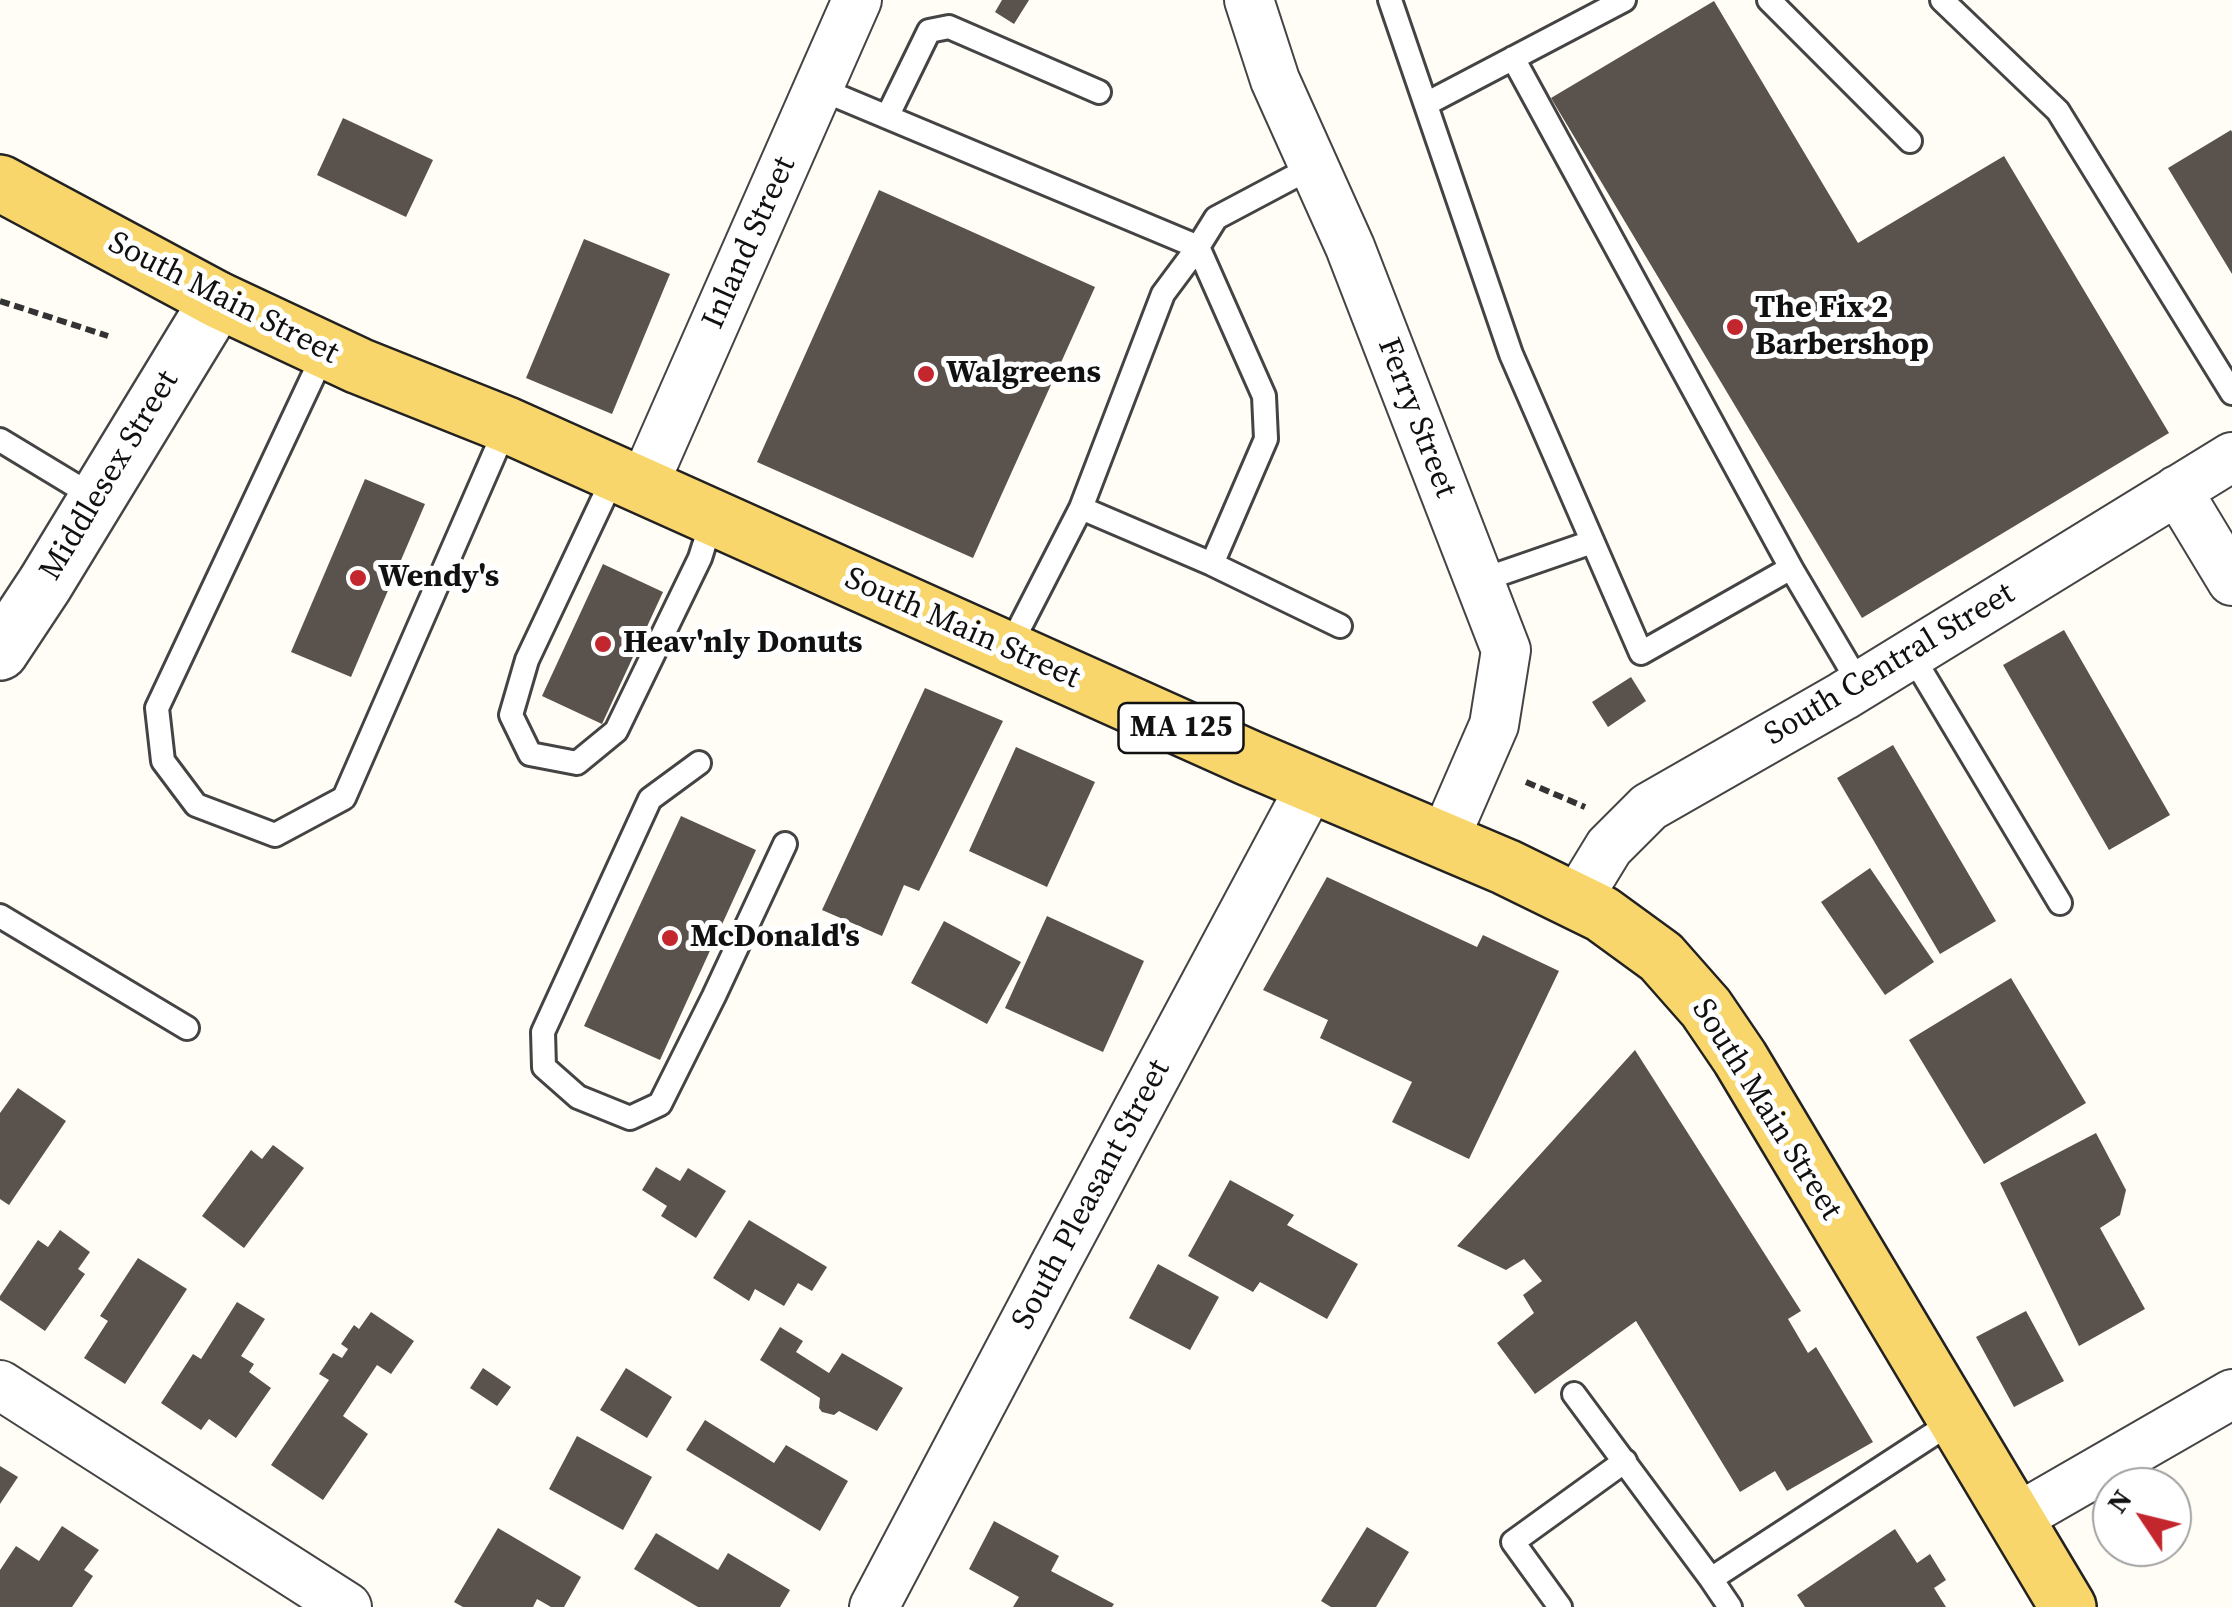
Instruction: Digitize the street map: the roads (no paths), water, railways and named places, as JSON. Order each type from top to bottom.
[{"type":"main road","name":"South Main Street","points":[[0,182],[218,300],[325,351],[507,425],[1249,758],[1444,840],[1602,914],[1661,957],[1706,1008],[1750,1075],[2068,1607]]},
{"type":"street","name":"Inland Street","points":[[629,480],[857,0]]},
{"type":"street","name":"Ferry Street","points":[[1248,0],[1275,80],[1350,247],[1506,650],[1494,725],[1444,840]]},
{"type":"street","name":"Middlesex Street","points":[[0,652],[218,300]]},
{"type":"street","name":"South Central Street","points":[[1576,901],[1610,847],[1649,807],[1860,685],[2232,457]]},
{"type":"street","points":[[2177,490],[2232,581]]},
{"type":"street","name":"South Pleasant Street","points":[[874,1607],[1312,784]]},
{"type":"street","points":[[0,1385],[348,1607]]},
{"type":"street","points":[[2016,1519],[2232,1394]]},
{"type":"lane","points":[[1390,0],[1511,354],[1641,652],[1791,568]]},
{"type":"lane","points":[[1426,104],[1624,0]]},
{"type":"lane","points":[[1769,0],[1910,142]]},
{"type":"lane","points":[[1942,0],[2058,111],[2232,394]]},
{"type":"lane","points":[[887,117],[929,31],[949,28],[1098,92]]},
{"type":"lane","points":[[1512,58],[1791,568],[1860,685]]},
{"type":"lane","points":[[818,88],[1198,247],[1264,396],[1265,410],[1266,438],[1212,564]]},
{"type":"lane","points":[[1008,650],[1081,508],[1163,294],[1216,218],[1314,166]]},
{"type":"lane","points":[[325,351],[157,708],[164,761],[196,806],[275,835],[344,798],[507,425]]},
{"type":"lane","points":[[0,440],[96,498]]},
{"type":"lane","points":[[629,480],[527,660],[512,715],[530,754],[577,763],[616,731],[700,558],[713,517]]},
{"type":"lane","points":[[1081,508],[1212,564],[1340,626]]},
{"type":"lane","points":[[1479,581],[1592,542]]},
{"type":"lane","points":[[1911,654],[2060,904]]},
{"type":"lane","points":[[699,763],[650,799],[542,1032],[544,1067],[578,1097],[630,1118],[660,1104],[785,844]]},
{"type":"lane","points":[[0,916],[187,1028]]},
{"type":"lane","points":[[1574,1394],[1727,1606]]},
{"type":"lane","points":[[1711,1579],[1955,1420]]},
{"type":"lane","points":[[1560,1607],[1513,1542],[1624,1461]]},
{"type":"place","name":"The Fix 2 Barbershop","points":[[1735,327]]},
{"type":"place","name":"Walgreens","points":[[926,374]]},
{"type":"place","name":"Wendy's","points":[[358,578]]},
{"type":"place","name":"Heav'nly Donuts","points":[[603,644]]},
{"type":"place","name":"McDonald's","points":[[670,938]]}]
